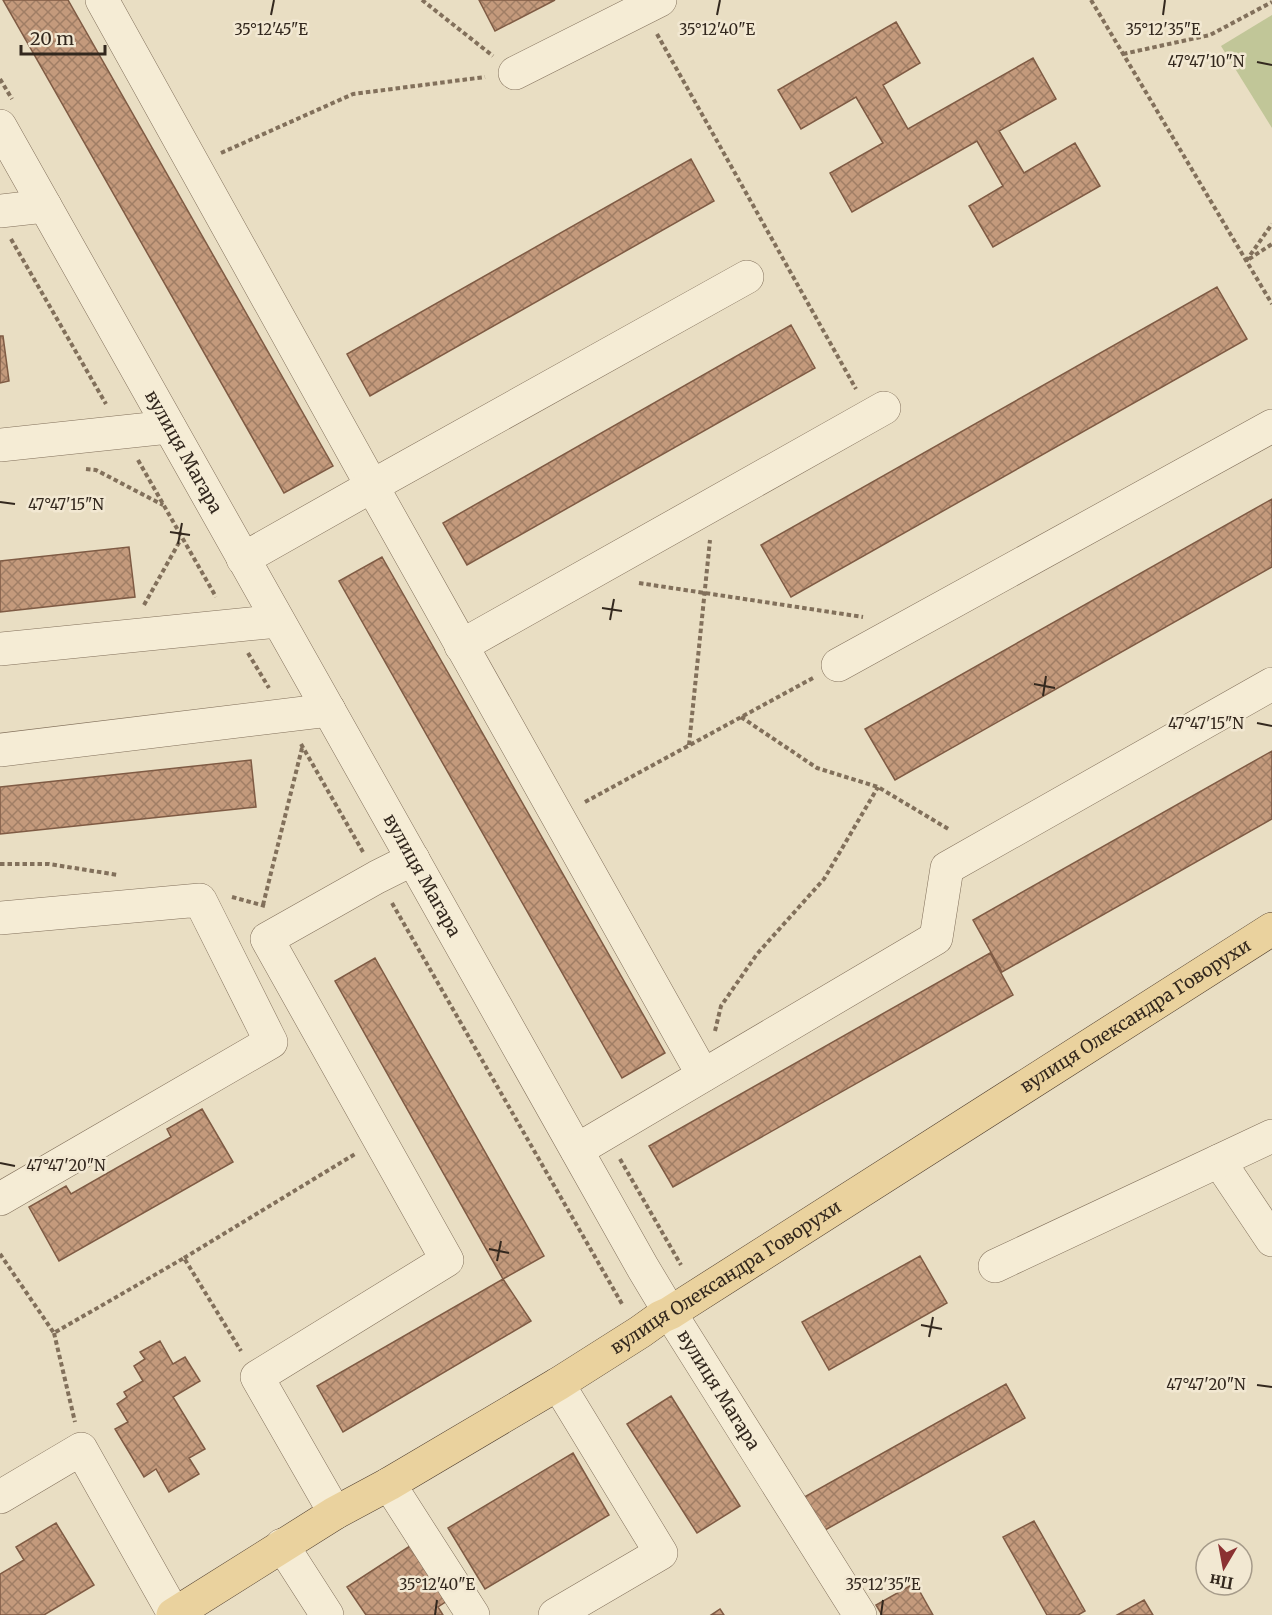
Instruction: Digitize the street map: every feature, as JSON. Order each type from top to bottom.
[{"type":"main road","name":"вулиця Олександра Говорухи","points":[[173,1615],[334,1513],[389,1484],[558,1384],[1272,929]]},
{"type":"street","points":[[102,0],[461,646],[703,1075]]},
{"type":"street","points":[[515,73],[652,4]]},
{"type":"street","name":"вулиця Магара","points":[[0,126],[670,1313],[860,1615]]},
{"type":"street","points":[[3,221],[45,206]]},
{"type":"street","points":[[243,559],[747,277]]},
{"type":"street","points":[[461,646],[878,412]]},
{"type":"street","points":[[838,665],[1272,426]]},
{"type":"street","points":[[0,445],[170,427]]},
{"type":"street","points":[[0,649],[278,621]]},
{"type":"street","points":[[577,1150],[936,938],[947,868],[1272,684]]},
{"type":"street","points":[[0,750],[329,710]]},
{"type":"street","points":[[334,1513],[257,1377],[447,1260],[267,939],[413,859]]},
{"type":"street","points":[[0,918],[200,900],[271,1042],[0,1199]]},
{"type":"street","points":[[995,1266],[1272,1136]]},
{"type":"street","points":[[1219,1161],[1272,1240]]},
{"type":"street","points":[[555,1615],[661,1553],[558,1384]]},
{"type":"street","points":[[0,1497],[81,1449],[173,1615]]},
{"type":"street","points":[[389,1484],[473,1615]]},
{"type":"street","points":[[282,1545],[327,1615]]},
{"type":"path","points":[[422,0],[515,73]]},
{"type":"path","points":[[1091,0],[1272,304]]},
{"type":"path","points":[[1123,54],[1210,35],[1272,2]]},
{"type":"path","points":[[652,4],[878,412]]},
{"type":"path","points":[[194,165],[353,94],[515,73]]},
{"type":"path","points":[[3,221],[163,506],[622,1304]]},
{"type":"path","points":[[1246,261],[1272,224]]},
{"type":"path","points":[[1246,261],[1272,244]]},
{"type":"path","points":[[85,469],[96,470],[163,506]]},
{"type":"path","points":[[689,746],[714,504]]},
{"type":"path","points":[[126,636],[182,538]]},
{"type":"path","points":[[634,582],[866,617]]},
{"type":"path","points":[[558,817],[838,665]]},
{"type":"path","points":[[741,717],[817,768],[878,787],[980,848]]},
{"type":"path","points":[[263,905],[303,747]]},
{"type":"path","points":[[703,1075],[721,1006],[757,954],[824,879],[878,787]]},
{"type":"path","points":[[54,1333],[184,1258],[379,1139]]},
{"type":"path","points":[[0,1254],[54,1333],[81,1449]]},
{"type":"path","points":[[184,1258],[257,1377]]},
{"type":"green space","points":[[1272,15],[1272,128],[1221,46]]},
{"type":"building","points":[[3,0],[68,0],[333,466],[284,493]]},
{"type":"building","points":[[479,0],[555,0],[495,31]]},
{"type":"building","points":[[896,22],[920,63],[883,85],[908,129],[1033,58],[1056,99],[999,131],[1024,173],[1075,143],[1100,186],[993,247],[969,206],[1003,186],[977,141],[852,212],[830,173],[883,143],[856,97],[801,129],[778,90]]},
{"type":"building","points":[[691,159],[714,201],[370,396],[347,354]]},
{"type":"building","points":[[1217,287],[1247,339],[791,597],[761,545]]},
{"type":"building","points":[[791,325],[815,368],[467,565],[443,523]]},
{"type":"building","points":[[0,336],[3,336],[9,381],[0,383]]},
{"type":"building","points":[[1272,499],[1272,567],[895,780],[865,729]]},
{"type":"building","points":[[129,547],[135,597],[0,612],[0,561]]},
{"type":"building","points":[[382,557],[665,1053],[622,1078],[339,581]]},
{"type":"building","points":[[1272,751],[1272,819],[1002,972],[973,920]]},
{"type":"building","points":[[251,760],[256,807],[0,834],[0,787]]},
{"type":"building","points":[[990,953],[1013,995],[673,1187],[649,1146]]},
{"type":"building","points":[[375,958],[544,1256],[503,1279],[335,981]]},
{"type":"building","points":[[202,1109],[233,1162],[59,1261],[29,1207],[66,1186],[71,1194],[171,1137],[167,1129]]},
{"type":"building","points":[[920,1256],[947,1303],[829,1370],[802,1322]]},
{"type":"building","points":[[503,1279],[531,1321],[343,1432],[317,1386]]},
{"type":"building","points":[[160,1341],[173,1364],[185,1357],[200,1381],[173,1397],[205,1449],[189,1458],[199,1474],[169,1492],[156,1469],[144,1477],[115,1429],[128,1422],[117,1404],[127,1397],[124,1392],[143,1381],[134,1366],[145,1359],[140,1352]]},
{"type":"building","points":[[1006,1384],[1025,1418],[818,1534],[799,1500]]},
{"type":"building","points":[[671,1396],[740,1506],[697,1533],[627,1424]]},
{"type":"building","points":[[573,1453],[609,1515],[485,1589],[448,1528]]},
{"type":"building","points":[[1034,1521],[1085,1611],[1078,1615],[1047,1615],[1003,1537]]},
{"type":"building","points":[[56,1523],[94,1585],[44,1615],[0,1615],[0,1574],[24,1560],[16,1547]]},
{"type":"building","points":[[416,1542],[453,1597],[438,1607],[443,1615],[366,1615],[347,1587]]},
{"type":"building","points":[[915,1583],[933,1615],[882,1615],[876,1605]]},
{"type":"building","points":[[1144,1600],[1153,1615],[1117,1615]]},
{"type":"building","points":[[720,1609],[724,1615],[711,1615]]}]
